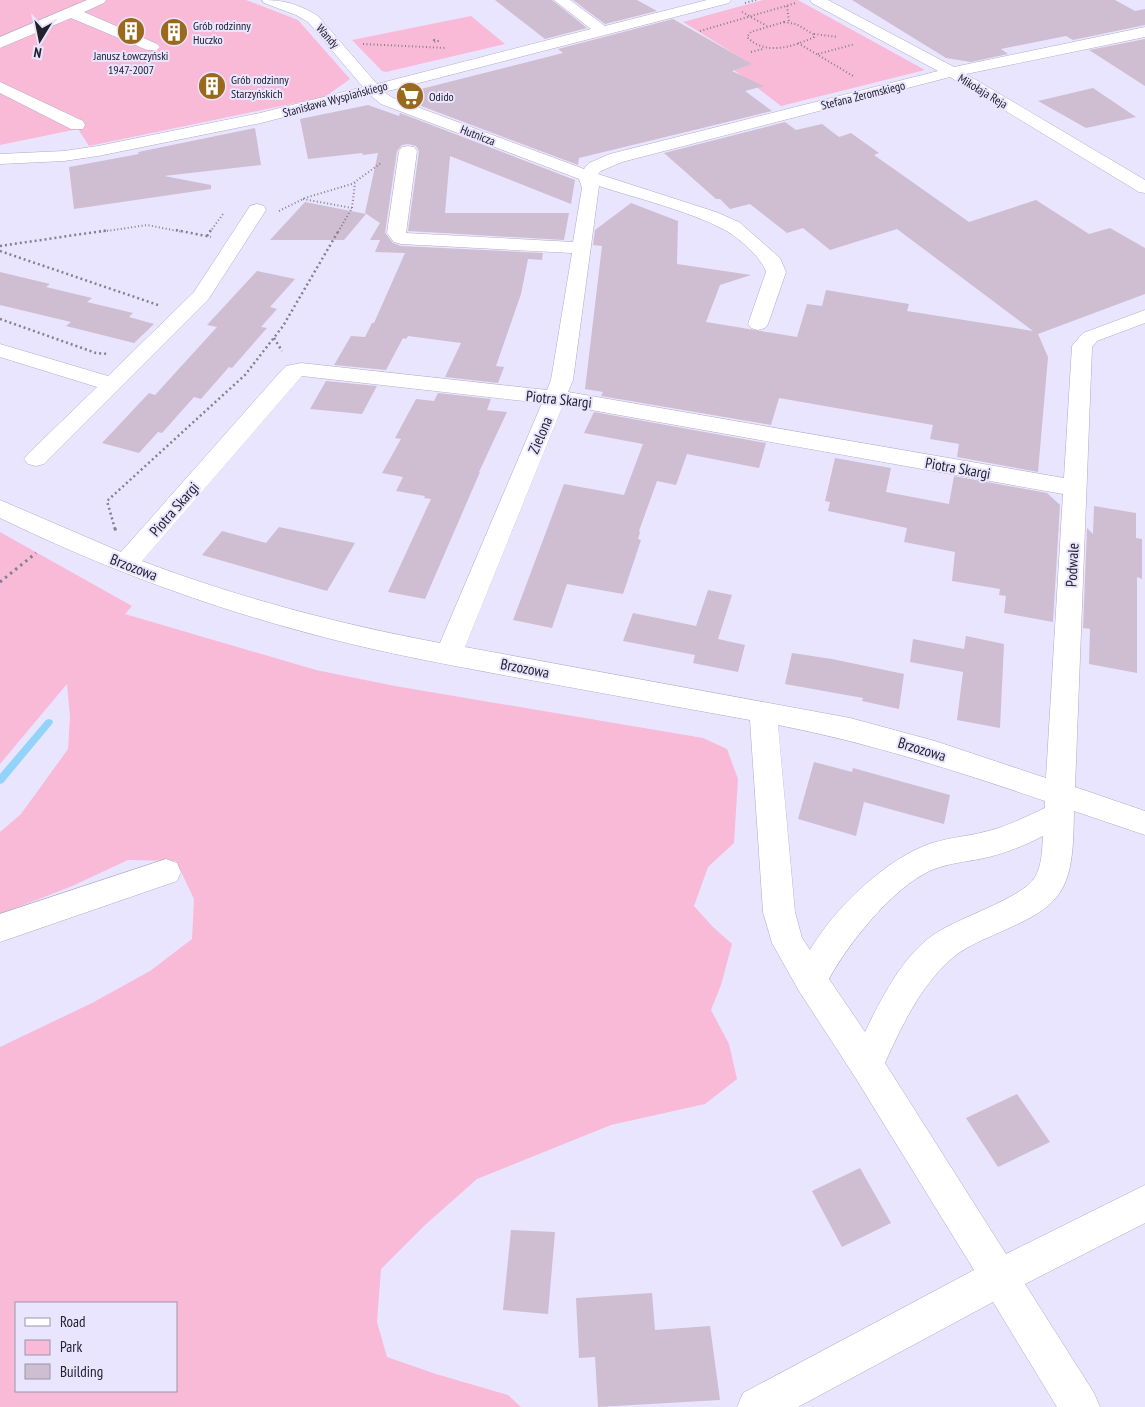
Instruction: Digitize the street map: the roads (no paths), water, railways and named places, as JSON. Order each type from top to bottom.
[{"type":"street","points":[[4,38],[99,0]]},
{"type":"street","name":"Wandy","points":[[269,0],[301,12],[313,20],[374,89]]},
{"type":"street","points":[[561,0],[603,31]]},
{"type":"street","name":"Stanisława Wyspiańskiego","points":[[0,159],[64,156],[98,151],[278,114],[724,0]]},
{"type":"street","name":"Mikołaja Reja","points":[[817,0],[952,72],[1145,188]]},
{"type":"street","points":[[71,12],[152,48]]},
{"type":"street","name":"Stefana Żeromskiego","points":[[587,176],[595,167],[616,158],[952,72],[1145,32]]},
{"type":"street","points":[[0,87],[77,125]]},
{"type":"street","name":"Hutnicza","points":[[374,89],[387,101],[587,176],[709,216],[732,226],[773,262],[776,272],[758,324]]},
{"type":"street","points":[[408,151],[397,236],[401,238],[582,248]]},
{"type":"street","name":"Zielona","points":[[449,654],[556,399],[562,380],[591,188],[587,176]]},
{"type":"street","points":[[36,459],[201,296],[257,210]]},
{"type":"street","name":"Podwale","points":[[867,1065],[882,1030],[901,998],[924,965],[939,949],[955,937],[1034,899],[1048,885],[1056,859],[1060,805],[1082,346],[1090,337],[1145,316]]},
{"type":"street","points":[[0,350],[111,384]]},
{"type":"street","name":"Piotra Skargi","points":[[122,553],[294,371],[308,369],[584,401],[1075,488]]},
{"type":"street","name":"Brzozowa","points":[[0,508],[58,536],[122,553],[209,594],[302,622],[360,637],[880,736],[937,753],[1060,805],[1145,823]]},
{"type":"street","points":[[763,713],[779,912],[788,943],[867,1065],[1080,1407]]},
{"type":"street","points":[[811,980],[829,947],[872,897],[904,870],[934,855],[1010,838],[1060,805]]},
{"type":"street","points":[[0,928],[166,872]]},
{"type":"street","points":[[756,1407],[1000,1277],[1145,1203]]},
{"type":"waterway","points":[[0,780],[49,722]]},
{"type":"place","name":"Janusz Łowczyński 1947-2007","points":[[131,31]]},
{"type":"place","name":"Grób rodzinny Huczko","points":[[174,32]]},
{"type":"place","name":"Grób rodzinny Starzyńskich","points":[[212,86]]},
{"type":"place","name":"Odido","points":[[410,96]]}]
